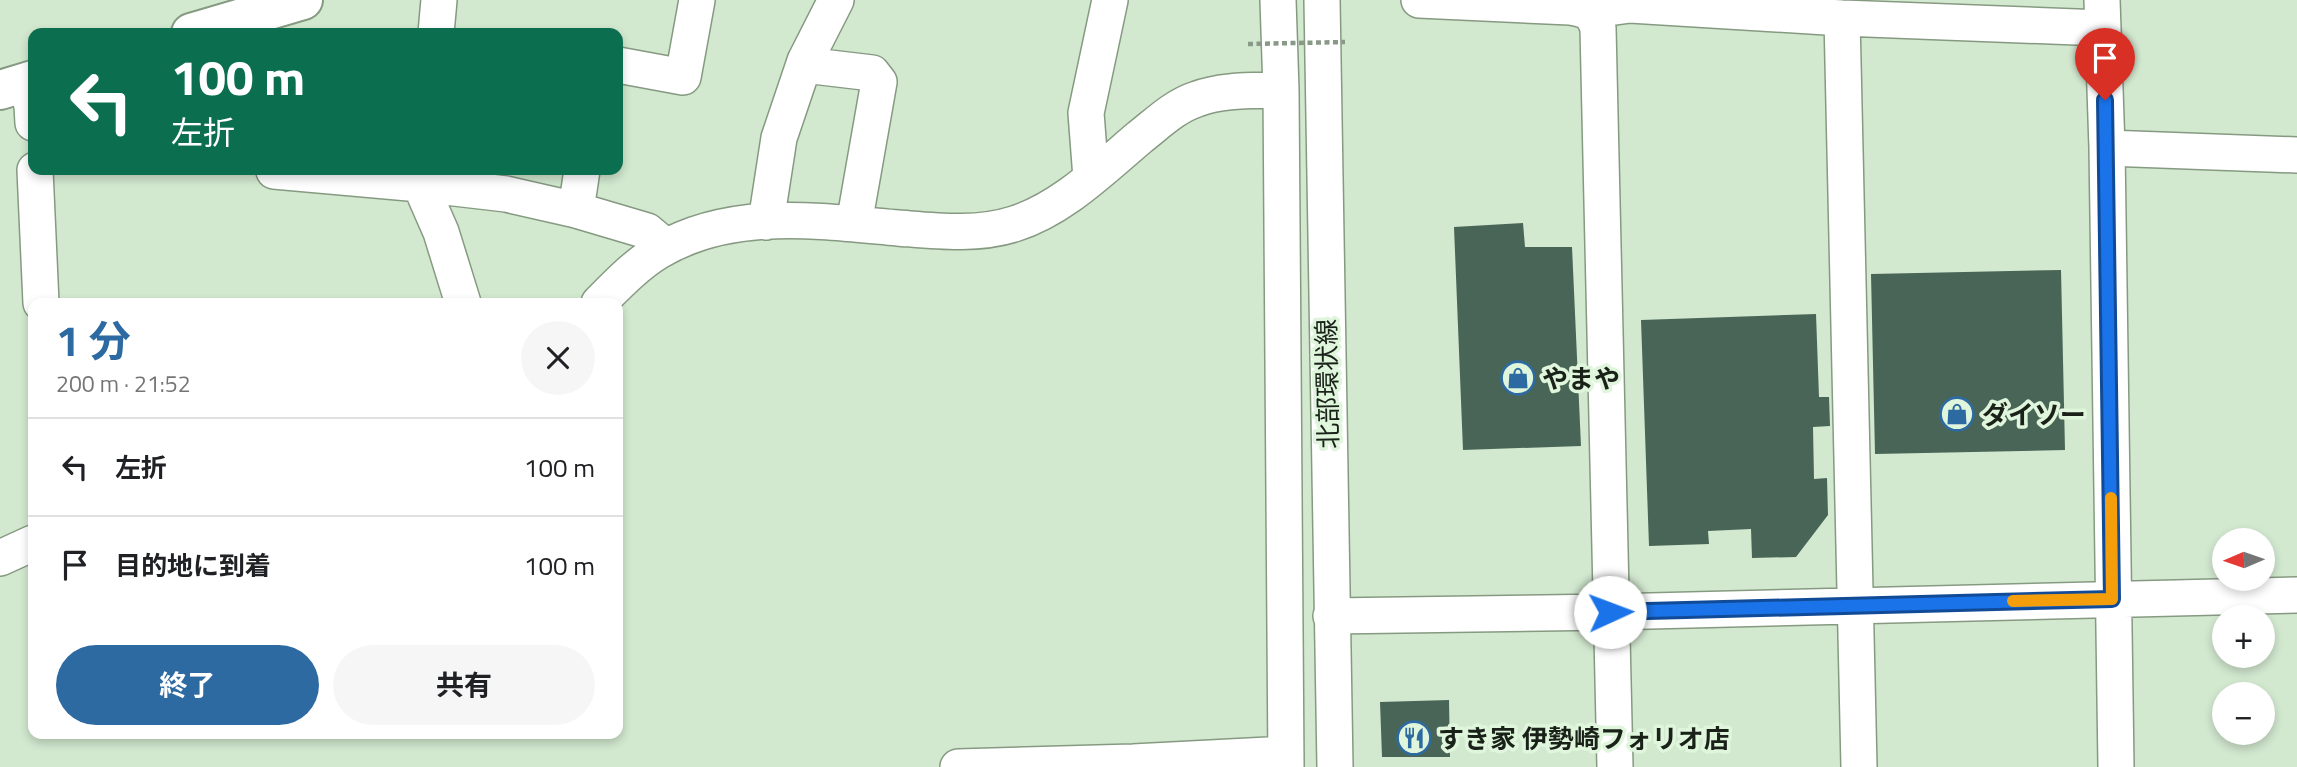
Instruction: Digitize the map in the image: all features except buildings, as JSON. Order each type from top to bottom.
[{"type":"main road","points":[[208,28],[303,0]]},
{"type":"street","points":[[436,28],[439,0]]},
{"type":"street","points":[[623,66],[683,77],[697,0]]},
{"type":"street","points":[[765,222],[779,138],[805,61],[836,0]]},
{"type":"street","points":[[1091,177],[1086,113],[1110,0]]},
{"type":"street","name":"北部環状線","points":[[1278,0],[1286,760]]},
{"type":"street","name":"北部環状線","points":[[1322,0],[1335,767]]},
{"type":"street","points":[[1419,0],[1570,7],[1587,10],[1593,15],[1598,37],[1615,767]]},
{"type":"street","points":[[1593,15],[1608,8],[1630,5],[1842,18],[2102,14],[2107,148],[2116,767]]},
{"type":"street","points":[[1842,18],[1859,767]]},
{"type":"street","points":[[805,61],[813,66],[872,74],[879,82],[854,224]]},
{"type":"street","points":[[604,298],[629,274],[666,247],[703,231],[729,225],[805,220],[942,232],[991,229],[1014,224],[1037,215],[1187,103],[1217,94],[1281,90]]},
{"type":"street","points":[[2107,148],[2297,155]]},
{"type":"street","points":[[35,175],[41,298]]},
{"type":"street","points":[[371,175],[420,177],[576,210],[647,232],[666,247]]},
{"type":"street","points":[[576,210],[581,175]]},
{"type":"street","points":[[420,177],[461,298]]},
{"type":"street","points":[[0,558],[28,545]]},
{"type":"street","points":[[1331,616],[2297,595]]},
{"type":"street","points":[[958,767],[1286,760]]},
{"type":"path","points":[[1248,44],[1345,42]]},
{"type":"slow traffic","points":[[2013,601],[2112,599],[2111,498]]},
{"type":"place","name":"やまや","points":[[1518,378]]},
{"type":"place","name":"ダイソー","points":[[1957,414]]},
{"type":"place","name":"すき家 伊勢崎フォリオ店","points":[[1414,738]]},
{"type":"route","points":[[1610,612],[2112,599],[2105,100]]}]
